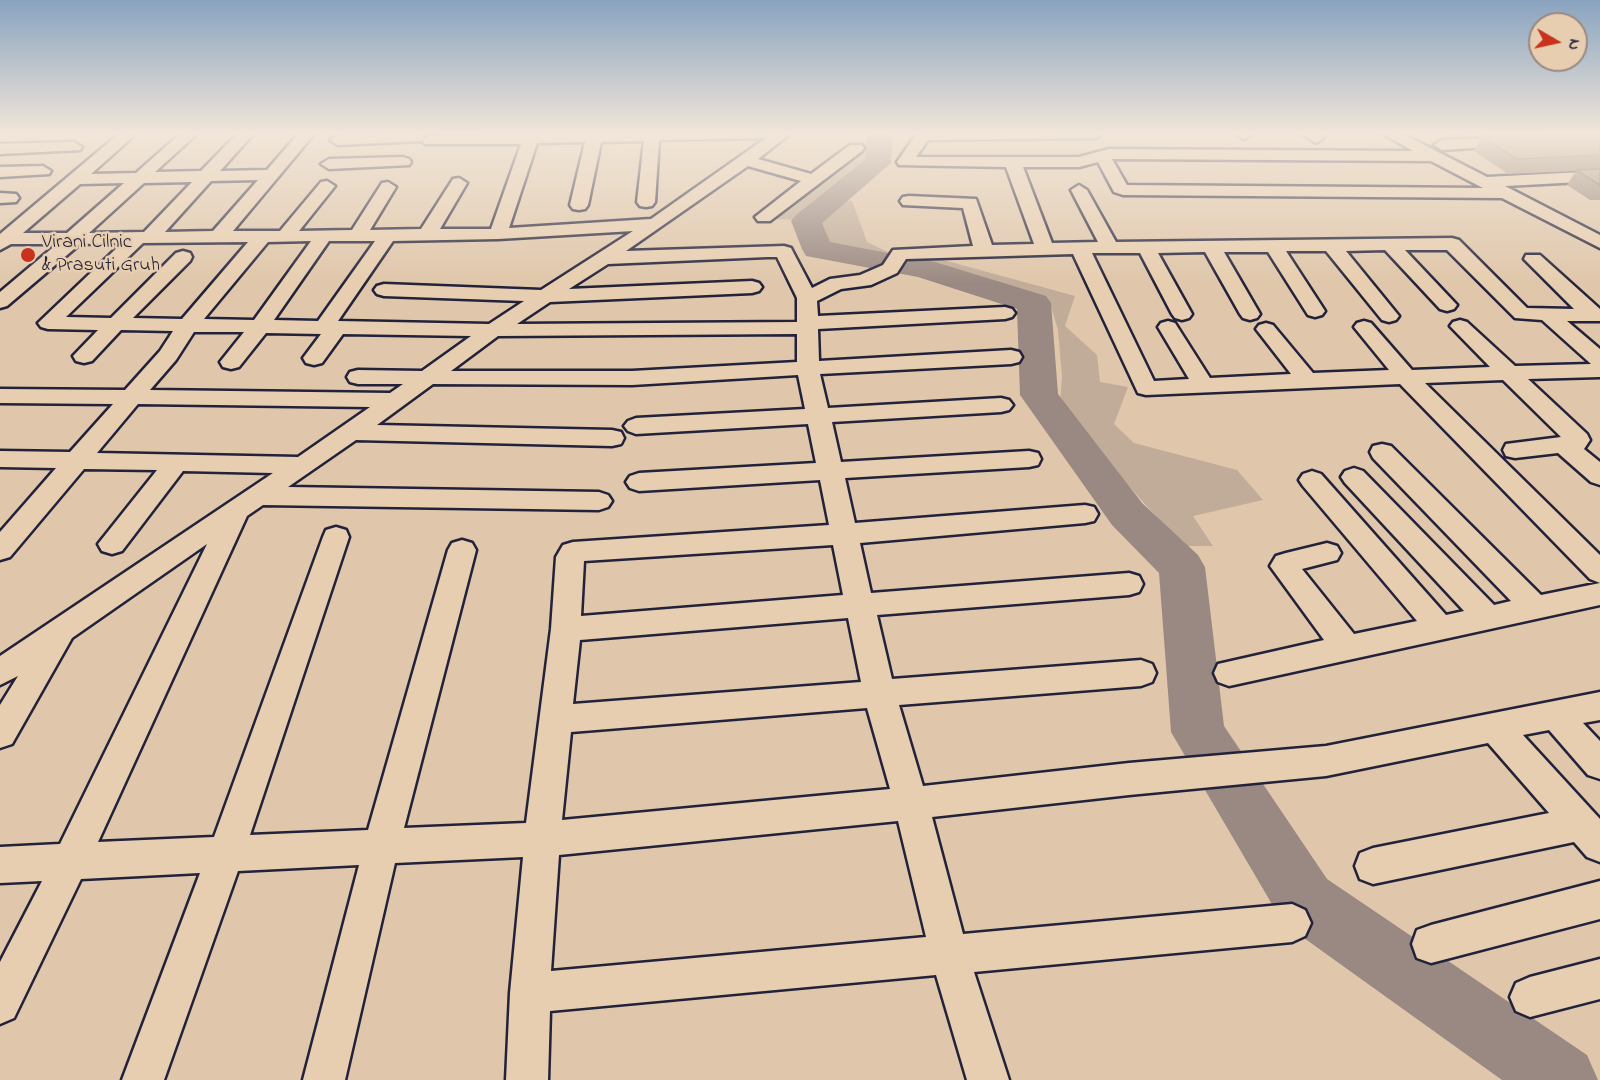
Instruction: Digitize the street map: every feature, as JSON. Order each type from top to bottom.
[{"type":"street","points":[[2,241],[70,183]]},
{"type":"street","points":[[0,302],[133,183]]},
{"type":"street","points":[[198,183],[143,238],[48,323],[493,330],[807,316],[1005,313]]},
{"type":"street","points":[[220,235],[265,183]]},
{"type":"street","points":[[427,235],[451,183]]},
{"type":"street","points":[[498,234],[515,183]]},
{"type":"street","points":[[579,205],[584,183]]},
{"type":"street","points":[[646,202],[650,183]]},
{"type":"street","points":[[7,662],[62,630],[351,432],[493,330],[657,224],[713,183]]},
{"type":"street","points":[[764,217],[810,183]]},
{"type":"street","points":[[1021,183],[1045,249]]},
{"type":"street","points":[[1119,183],[1123,190],[1510,187],[1539,183]]},
{"type":"street","points":[[1491,183],[1510,187],[1568,207]]},
{"type":"street","points":[[1503,183],[1600,242]]},
{"type":"street","points":[[287,234],[327,186]]},
{"type":"street","points":[[358,235],[388,187]]},
{"type":"street","points":[[1079,190],[1110,248]]},
{"type":"street","points":[[909,201],[970,203],[984,251]]},
{"type":"street","points":[[2,241],[287,234],[498,234],[657,224]]},
{"type":"street","points":[[231,362],[260,326],[325,234]]},
{"type":"street","points":[[4,542],[132,398],[168,355],[188,325],[264,235]]},
{"type":"street","points":[[314,358],[330,327],[388,235]]},
{"type":"street","points":[[807,316],[837,283],[864,281],[895,262],[984,251],[1452,244],[1522,314],[1596,315]]},
{"type":"street","points":[[1390,245],[1447,305]]},
{"type":"street","points":[[1332,246],[1389,316]]},
{"type":"street","points":[[1274,247],[1315,311]]},
{"type":"street","points":[[1080,248],[1143,386],[1146,388],[1600,370]]},
{"type":"street","points":[[1146,248],[1203,384]]},
{"type":"street","points":[[1212,248],[1250,314]]},
{"type":"street","points":[[604,258],[784,252],[807,316],[808,369],[879,693],[911,803],[949,953],[988,1080]]},
{"type":"street","points":[[84,356],[183,257]]},
{"type":"street","points":[[1533,260],[1596,315]]},
{"type":"street","points":[[384,290],[546,296],[752,287]]},
{"type":"street","points":[[1548,315],[1600,360]]},
{"type":"street","points":[[1460,326],[1578,440],[1577,443],[1515,450]]},
{"type":"street","points":[[1364,327],[1406,376],[1600,572]]},
{"type":"street","points":[[1266,329],[1306,380]]},
{"type":"street","points":[[358,377],[605,379],[1011,357]]},
{"type":"street","points":[[0,396],[396,400]]},
{"type":"street","points":[[636,426],[1001,405]]},
{"type":"street","points":[[351,432],[612,438]]},
{"type":"street","points":[[1563,444],[1600,476]]},
{"type":"street","points":[[1382,452],[1534,608]]},
{"type":"street","points":[[0,459],[302,465]]},
{"type":"street","points":[[639,482],[1029,459]]},
{"type":"street","points":[[112,544],[177,462]]},
{"type":"street","points":[[1354,477],[1488,618]]},
{"type":"street","points":[[1312,480],[1440,628]]},
{"type":"street","points":[[247,502],[599,501]]},
{"type":"street","points":[[0,1004],[247,502]]},
{"type":"street","points":[[527,1080],[530,993],[542,839],[566,629],[570,557],[577,550],[845,534],[1085,514]]},
{"type":"street","points":[[143,1080],[226,853],[336,537]]},
{"type":"street","points":[[324,1080],[381,848],[462,550]]},
{"type":"street","points":[[1327,552],[1286,563],[1284,566],[1347,648]]},
{"type":"street","points":[[566,629],[1129,584]]},
{"type":"street","points":[[1229,673],[1600,594]]},
{"type":"street","points":[[0,734],[62,630]]},
{"type":"street","points":[[556,719],[1141,673]]},
{"type":"street","points":[[0,865],[542,839],[911,803],[1129,779],[1326,761],[1600,706]]},
{"type":"street","points":[[1555,715],[1600,764]]},
{"type":"street","points":[[1495,727],[1590,834]]},
{"type":"street","points":[[1373,866],[1590,834]]},
{"type":"street","points":[[1431,944],[1600,900]]},
{"type":"street","points":[[530,993],[1292,923]]},
{"type":"street","points":[[1530,997],[1600,979]]},
{"type":"shaded area","points":[[821,183],[846,183],[804,220],[773,219]]},
{"type":"shaded area","points":[[837,200],[852,201],[867,242],[909,262],[940,259],[1075,296],[1065,326],[1097,355],[1100,382],[1128,387],[1114,424],[1134,443],[1237,470],[1263,500],[1193,516],[1213,546],[1183,546],[1076,428],[1060,404],[1062,377],[1058,330],[1051,306],[993,284],[867,259],[823,242],[818,220]]},
{"type":"waterway","points":[[853,183],[806,221],[817,249],[924,269],[1034,303],[1039,395],[1127,514],[1182,567],[1198,732],[1305,901],[1562,1080]]},
{"type":"place","name":"Virani Cilnic & Prasuti Gruh","points":[[28,255]]}]
